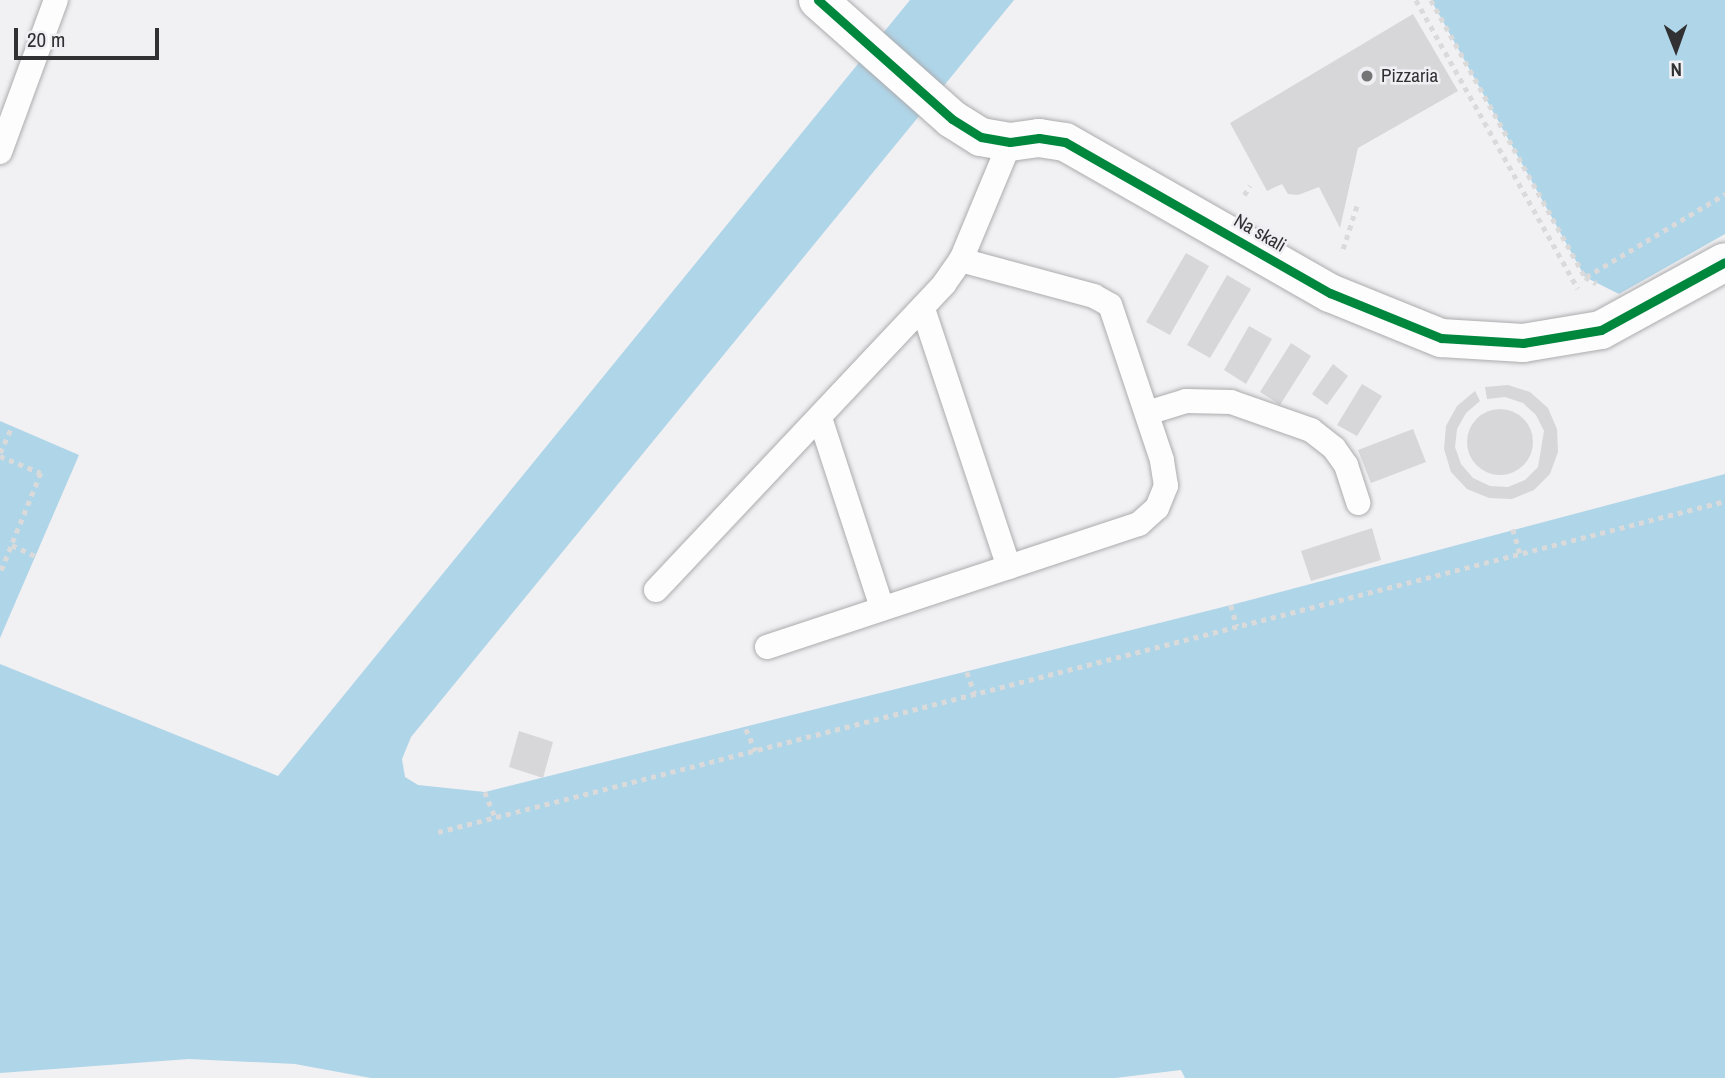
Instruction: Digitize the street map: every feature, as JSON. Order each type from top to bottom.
[{"type":"street","name":"Na skali","points":[[818,0],[851,33],[952,119],[981,136],[1010,142],[1039,138],[1065,142],[1330,293],[1441,338],[1523,343],[1601,330],[1725,262]]},
{"type":"lane","points":[[0,152],[56,0]]},
{"type":"lane","points":[[656,590],[923,309],[961,260],[1010,142]]},
{"type":"lane","points":[[767,647],[1139,524],[1157,508],[1166,486],[1147,413],[1110,305],[1094,296],[961,260]]},
{"type":"lane","points":[[923,309],[1009,567]]},
{"type":"lane","points":[[1147,413],[1186,401],[1231,402],[1311,430],[1346,465],[1358,503]]},
{"type":"lane","points":[[820,418],[882,608]]},
{"type":"path","points":[[1416,0],[1601,330]]},
{"type":"path","points":[[1431,0],[1585,277],[1608,289]]},
{"type":"path","points":[[1585,277],[1725,194]]},
{"type":"path","points":[[0,574],[41,473],[0,455],[12,426]]},
{"type":"path","points":[[438,832],[1725,501]]},
{"type":"path","points":[[1513,529],[1520,554]]},
{"type":"path","points":[[12,545],[36,556]]},
{"type":"path","points":[[1231,605],[1237,626]]},
{"type":"path","points":[[967,672],[975,694]]},
{"type":"path","points":[[746,729],[756,751]]},
{"type":"path","points":[[485,792],[495,817]]},
{"type":"water","points":[[910,0],[1014,0],[411,737],[402,759],[405,777],[418,785],[485,792],[1231,605],[1725,474],[1725,1078],[1185,1078],[1181,1070],[1115,1078],[371,1078],[295,1064],[189,1059],[0,1073],[0,664],[278,776]]},
{"type":"water","points":[[1431,0],[1725,0],[1725,234],[1619,294],[1585,277]]},
{"type":"water","points":[[0,421],[79,455],[0,638]]},
{"type":"building","points":[[1413,14],[1458,91],[1358,148],[1340,228],[1319,187],[1298,195],[1288,194],[1282,184],[1267,191],[1230,123]]},
{"type":"building","points":[[1186,253],[1209,266],[1170,335],[1146,322]]},
{"type":"building","points":[[1227,275],[1251,289],[1210,358],[1187,345]]},
{"type":"building","points":[[1249,326],[1272,339],[1246,384],[1224,370]]},
{"type":"building","points":[[1291,343],[1311,356],[1280,405],[1260,392]]},
{"type":"building","points":[[1333,364],[1348,376],[1327,405],[1312,394]]},
{"type":"building","points":[[1362,384],[1382,396],[1357,436],[1337,425]]},
{"type":"building","points":[[1508,385],[1530,392],[1548,408],[1557,429],[1558,452],[1550,474],[1534,490],[1512,499],[1489,498],[1467,489],[1451,472],[1444,449],[1446,426],[1457,406],[1475,391],[1480,401],[1466,413],[1457,429],[1455,447],[1461,464],[1473,478],[1490,486],[1508,487],[1525,480],[1538,467],[1544,431],[1536,415],[1523,403],[1505,397],[1487,399],[1485,387]]},
{"type":"building","points":[[1493,409],[1507,409],[1519,414],[1528,423],[1533,442],[1531,455],[1524,466],[1507,475],[1493,475],[1481,470],[1472,461],[1467,449],[1467,435],[1472,423],[1481,414]]},
{"type":"building","points":[[1413,429],[1426,462],[1371,483],[1358,450]]},
{"type":"building","points":[[1372,528],[1381,560],[1311,581],[1301,551]]},
{"type":"building","points":[[519,731],[553,742],[543,778],[509,767]]},
{"type":"cycle path","points":[[818,0],[952,119],[981,137],[1010,142],[1039,138],[1065,142],[1330,293],[1441,338],[1523,343],[1601,330],[1725,262]]},
{"type":"place","name":"Pizzaria","points":[[1367,76]]}]
